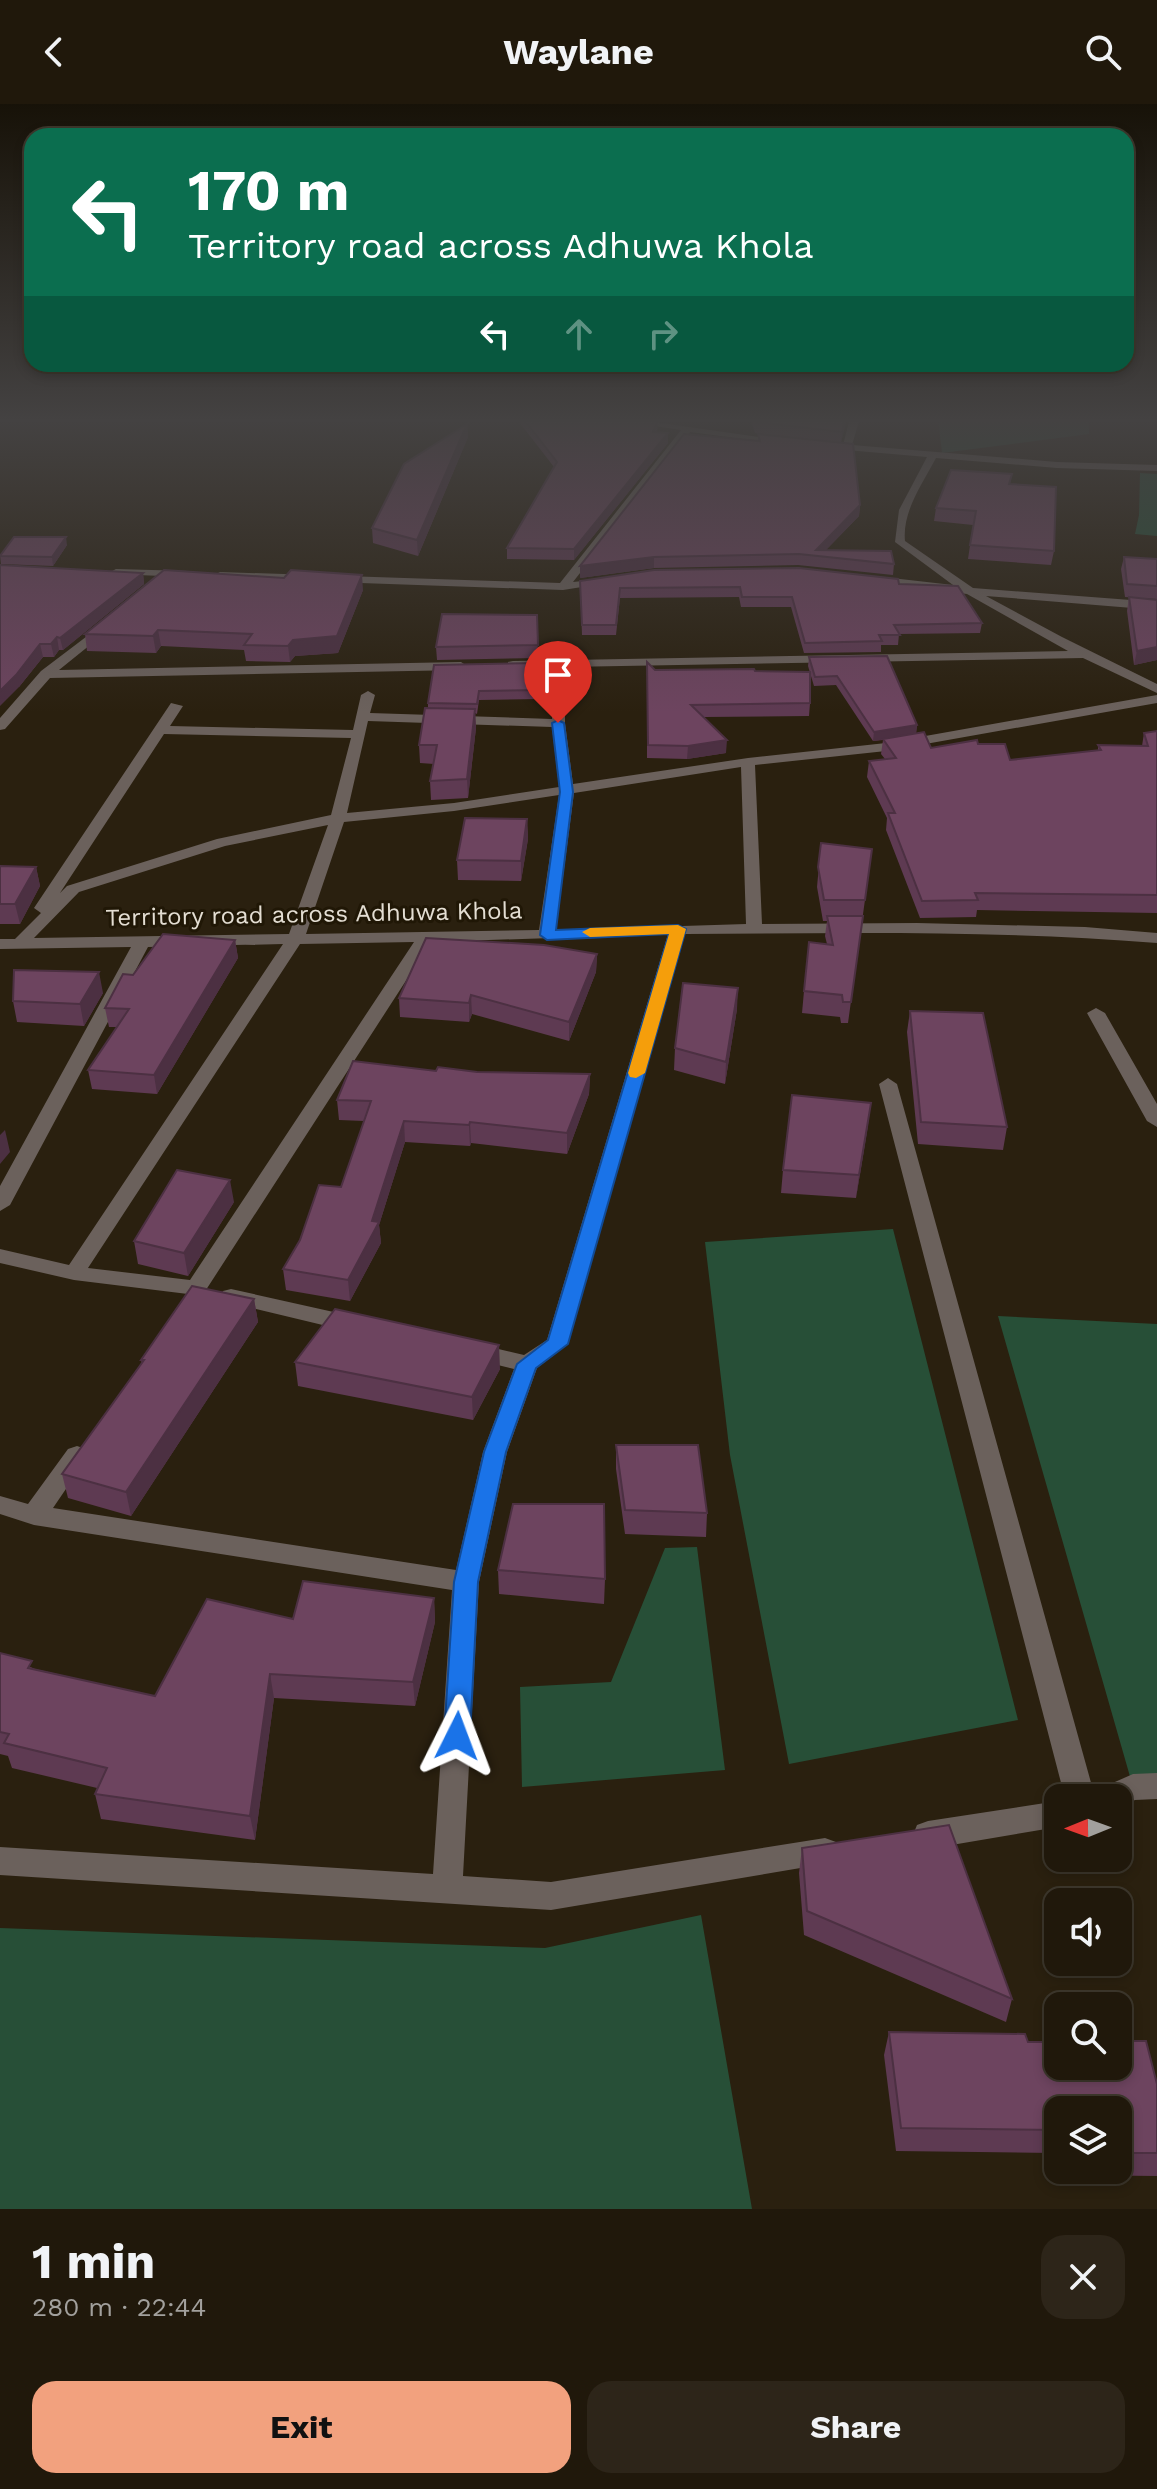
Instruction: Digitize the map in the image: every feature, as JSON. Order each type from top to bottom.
[{"type":"street","points":[[563,587],[619,516]]},
{"type":"street","points":[[903,516],[897,534],[900,542],[971,591],[1084,654],[1157,689]]},
{"type":"street","points":[[97,571],[198,574]]},
{"type":"street","points":[[157,584],[169,574]]},
{"type":"street","points":[[212,575],[563,587],[623,578]]},
{"type":"street","points":[[867,578],[971,591],[1157,606]]},
{"type":"street","points":[[0,726],[46,674],[120,614]]},
{"type":"street","points":[[493,666],[1084,654]]},
{"type":"street","points":[[46,674],[477,666]]},
{"type":"street","points":[[74,1273],[296,938],[338,818],[368,695]]},
{"type":"street","points":[[547,935],[567,792],[558,723],[560,697]]},
{"type":"street","points":[[9,944],[73,889],[222,842],[338,818],[454,807],[748,762],[886,747],[1157,699]]},
{"type":"street","points":[[9,944],[176,706]]},
{"type":"street","points":[[362,717],[558,723]]},
{"type":"street","points":[[160,730],[358,734]]},
{"type":"street","points":[[748,762],[754,929]]},
{"type":"street","name":"Territory road across Adhuwa Khola","points":[[9,944],[547,935],[678,929],[917,928],[1085,932],[1157,938]]},
{"type":"street","points":[[447,1889],[466,1582],[495,1452],[527,1364],[557,1344],[678,929]]},
{"type":"street","points":[[178,1313],[427,935]]},
{"type":"street","points":[[0,1205],[142,942]]},
{"type":"street","points":[[1096,1013],[1157,1121]]},
{"type":"street","points":[[888,1084],[1076,1784]]},
{"type":"street","points":[[0,1256],[74,1273],[196,1288],[377,1329]]},
{"type":"street","points":[[452,1347],[527,1364]]},
{"type":"street","points":[[34,1515],[88,1439]]},
{"type":"street","points":[[0,1505],[34,1515],[466,1582]]},
{"type":"street","points":[[1132,1787],[1157,1786]]},
{"type":"street","points":[[904,1839],[1044,1816]]},
{"type":"street","points":[[0,1861],[551,1896],[858,1846]]},
{"type":"green space","points":[[1139,516],[1157,516],[1157,536],[1135,534]]},
{"type":"green space","points":[[893,1229],[1018,1720],[789,1764],[730,1455],[705,1242]]},
{"type":"green space","points":[[998,1316],[1157,1324],[1157,1786],[1133,1787]]},
{"type":"green space","points":[[697,1547],[725,1770],[522,1787],[520,1687],[611,1682],[665,1548]]},
{"type":"green space","points":[[701,1915],[752,2209],[0,2209],[0,1928],[545,1948]]},
{"type":"building","points":[[378,516],[427,516],[417,540],[372,528]]},
{"type":"building","points":[[525,516],[601,516],[574,549],[507,548]]},
{"type":"building","points":[[619,516],[849,516],[816,550],[891,551],[894,564],[799,554],[654,557],[580,566]]},
{"type":"building","points":[[975,516],[1055,516],[1054,551],[970,545]]},
{"type":"building","points":[[14,537],[66,537],[52,557],[0,556]]},
{"type":"building","points":[[1124,557],[1157,559],[1157,586],[1127,584]]},
{"type":"building","points":[[0,565],[143,573],[60,638],[57,637],[51,644],[40,644],[0,691]]},
{"type":"building","points":[[799,568],[898,579],[899,584],[958,586],[982,623],[894,625],[900,635],[879,635],[882,641],[805,643],[792,597],[742,597],[740,587],[620,588],[616,625],[582,625],[580,581],[654,570]]},
{"type":"building","points":[[164,570],[284,578],[291,570],[362,575],[337,636],[293,640],[288,646],[244,645],[252,634],[158,630],[153,636],[85,634]]},
{"type":"building","points":[[1129,597],[1157,600],[1157,647],[1137,651]]},
{"type":"building","points":[[442,614],[537,615],[538,645],[436,647]]},
{"type":"building","points":[[887,656],[917,725],[874,732],[837,676],[815,677],[809,657]]},
{"type":"building","points":[[647,662],[655,670],[810,672],[810,703],[691,705],[727,740],[688,746],[648,745]]},
{"type":"building","points":[[539,663],[540,690],[479,691],[477,704],[428,703],[434,665]]},
{"type":"building","points":[[425,708],[475,709],[467,779],[430,781],[437,745],[419,745]]},
{"type":"building","points":[[1157,731],[1157,895],[975,893],[978,900],[922,901],[888,813],[895,813],[869,761],[896,758],[883,739],[924,732],[931,748],[977,740],[978,744],[1005,744],[1010,760],[1101,750],[1098,745],[1148,746],[1144,733]]},
{"type":"building","points":[[465,818],[527,819],[521,861],[457,860]]},
{"type":"building","points":[[821,843],[872,849],[865,900],[824,900],[818,867]]},
{"type":"building","points":[[0,866],[36,867],[15,904],[0,904]]},
{"type":"building","points":[[827,916],[863,916],[851,1002],[843,1002],[842,995],[804,991],[809,942],[833,945]]},
{"type":"building","points":[[163,934],[235,940],[154,1075],[88,1070],[129,1009],[105,1008],[123,974],[133,975]]},
{"type":"building","points":[[426,938],[544,945],[597,954],[569,1022],[471,995],[469,1003],[399,998]]},
{"type":"building","points":[[14,970],[99,972],[80,1004],[13,1001]]},
{"type":"building","points":[[683,983],[738,988],[726,1062],[675,1048]]},
{"type":"building","points":[[910,1011],[983,1013],[1007,1127],[921,1122]]},
{"type":"building","points":[[353,1061],[436,1071],[438,1067],[477,1072],[590,1074],[567,1133],[470,1122],[469,1125],[404,1121],[372,1221],[379,1222],[348,1280],[283,1269],[300,1240],[319,1185],[341,1187],[371,1101],[337,1100]]},
{"type":"building","points":[[792,1095],[871,1103],[859,1175],[783,1170]]},
{"type":"building","points":[[177,1170],[230,1180],[184,1253],[134,1241]]},
{"type":"building","points":[[192,1286],[254,1299],[126,1492],[62,1474],[144,1360],[141,1360]]},
{"type":"building","points":[[335,1309],[499,1345],[472,1397],[295,1362]]},
{"type":"building","points":[[616,1445],[698,1445],[707,1513],[625,1510]]},
{"type":"building","points":[[513,1504],[604,1504],[605,1579],[498,1570]]},
{"type":"building","points":[[303,1581],[434,1598],[413,1682],[270,1674],[250,1816],[95,1794],[107,1768],[4,1743],[9,1734],[0,1732],[0,1653],[32,1661],[28,1668],[155,1696],[207,1599],[293,1619]]},
{"type":"building","points":[[949,1825],[1012,1999],[807,1911],[802,1848]]},
{"type":"building","points":[[889,2032],[1025,2034],[1028,2042],[1044,2042],[1044,2080],[1132,2080],[1132,2041],[1146,2041],[1157,2084],[1157,2153],[1132,2153],[1132,2096],[1044,2096],[1044,2130],[901,2128]]},
{"type":"slow traffic","points":[[590,932],[678,929],[636,1073]]},
{"type":"route","points":[[457,1736],[466,1582],[495,1452],[527,1364],[557,1344],[678,929],[547,935],[567,792],[558,723]]}]
